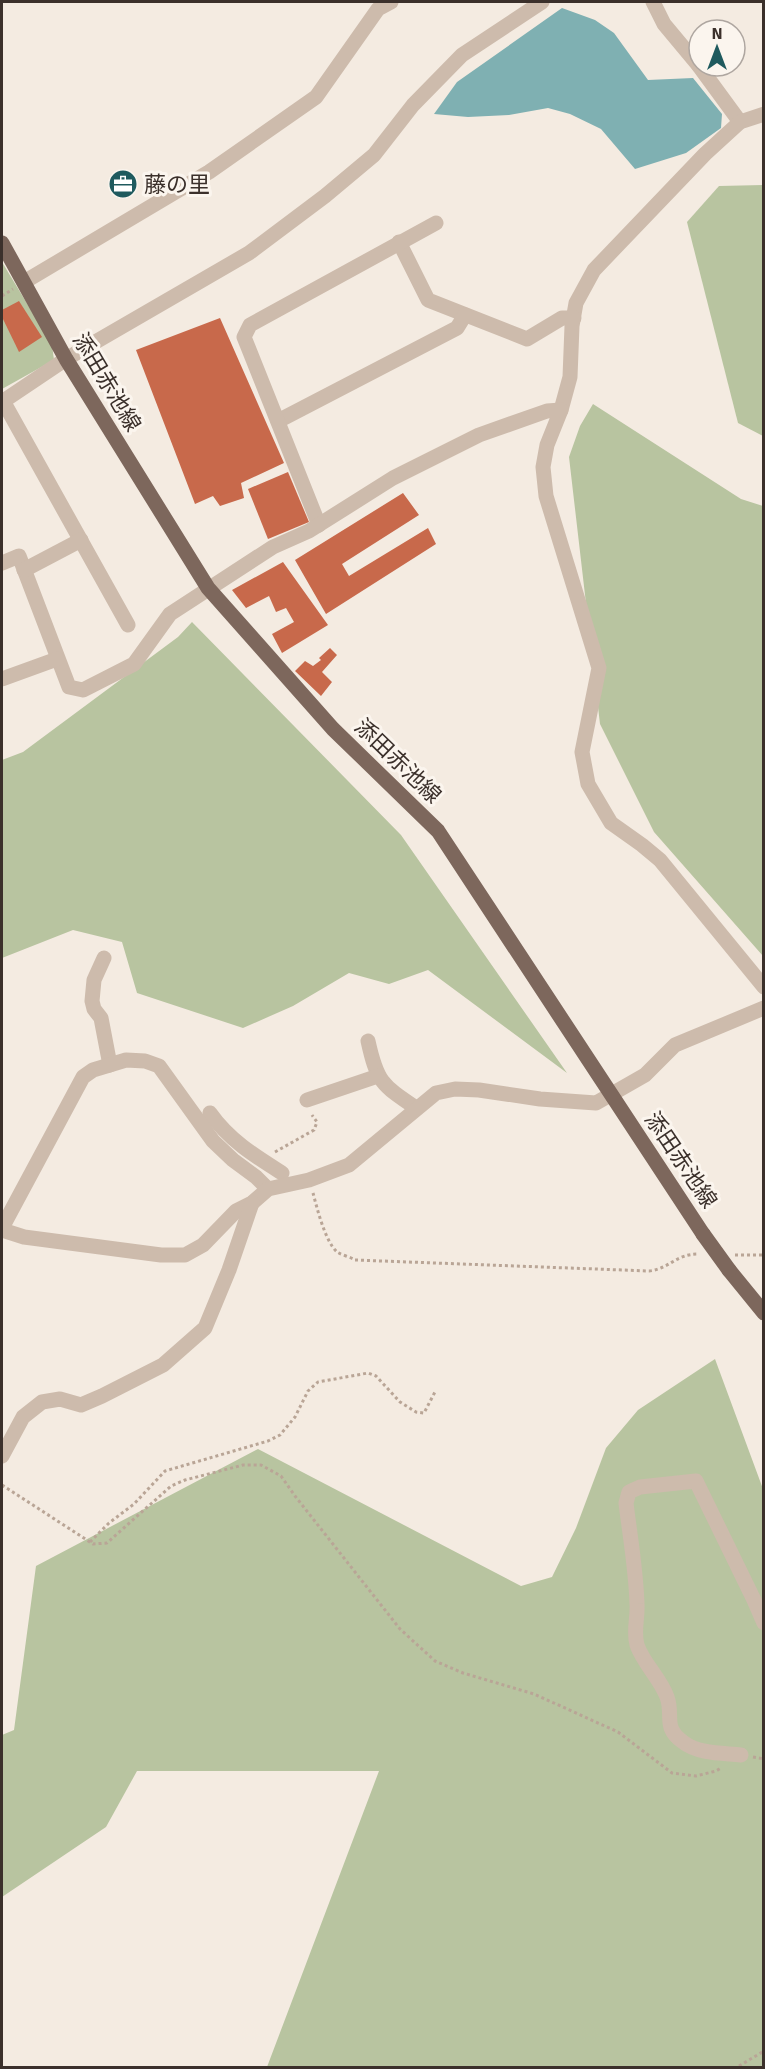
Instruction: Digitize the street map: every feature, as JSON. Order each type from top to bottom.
[{"type":"main road","name":"添田赤池線","points":[[2,243],[66,359],[208,588],[333,729],[438,831],[704,1234],[730,1262],[764,1313]]},
{"type":"street","points":[[24,282],[209,172],[316,98],[378,9],[392,2]]},
{"type":"street","points":[[128,625],[2,401],[66,359],[249,253],[374,155],[413,105],[462,55],[542,2]]},
{"type":"street","points":[[652,2],[664,24],[687,52]]},
{"type":"street","points":[[708,78],[740,122]]},
{"type":"street","points":[[764,114],[740,122],[705,154],[594,270],[576,303],[570,377],[561,410],[547,445],[543,467],[546,496],[599,668],[582,752],[588,784],[611,822],[660,860],[764,987]]},
{"type":"street","points":[[319,525],[244,337],[250,324],[436,223]]},
{"type":"street","points":[[399,242],[428,300],[526,339],[562,318],[574,318]]},
{"type":"street","points":[[278,421],[457,328],[465,315]]},
{"type":"street","points":[[2,563],[19,556],[69,687],[83,690],[134,664],[170,614],[273,547],[319,525],[393,478],[479,435],[547,411],[561,410]]},
{"type":"street","points":[[24,570],[81,540]]},
{"type":"street","points":[[2,679],[57,658]]},
{"type":"street","points":[[105,958],[94,980],[92,1001],[100,1018],[110,1065]]},
{"type":"street","points":[[268,1189],[213,1141],[159,1066],[144,1061],[126,1060],[93,1070],[83,1077],[2,1229],[34,1239],[161,1255],[185,1255],[203,1245],[236,1211],[252,1203],[268,1189],[349,1165],[436,1094],[456,1089],[596,1103],[645,1075],[675,1045],[764,1008]]},
{"type":"street","points":[[368,1041],[378,1077],[399,1097],[416,1108]]},
{"type":"street","points":[[307,1100],[378,1077]]},
{"type":"street","points":[[210,1113],[222,1130],[251,1154],[296,1179]]},
{"type":"street","points":[[251,1144],[296,1179]]},
{"type":"street","points":[[2,1455],[23,1417],[42,1402],[60,1399],[81,1405],[102,1396],[163,1365],[205,1328],[229,1270],[252,1203]]},
{"type":"street","points":[[741,1755],[700,1750],[684,1743],[671,1730],[668,1700],[636,1639],[638,1605],[626,1503],[629,1492],[640,1487],[696,1481],[764,1623]]},
{"type":"path","points":[[265,1157],[314,1130],[317,1122],[307,1108],[307,1100]]},
{"type":"path","points":[[296,1179],[321,1219],[337,1251],[355,1260],[649,1271],[661,1269],[686,1254],[708,1254]]},
{"type":"path","points":[[730,1262],[764,1255]]},
{"type":"path","points":[[90,1542],[109,1523],[134,1504],[165,1471],[268,1441],[280,1435],[295,1416],[308,1391],[318,1382],[368,1373],[376,1376],[400,1402],[416,1412],[424,1413],[436,1390]]},
{"type":"path","points":[[2,1485],[93,1544],[107,1543],[171,1486],[185,1480],[243,1465],[261,1466],[281,1476],[400,1629],[435,1660],[463,1673],[534,1694],[618,1732],[672,1773],[696,1776],[716,1772],[741,1755],[764,1759]]},
{"type":"path","points":[[739,2066],[764,2051]]},
{"type":"green space","points":[[764,185],[763,436],[738,423],[687,222],[719,186]]},
{"type":"green space","points":[[2,262],[52,345],[54,360],[2,389]]},
{"type":"green space","points":[[593,404],[741,499],[763,506],[763,956],[654,832],[600,724],[569,457],[580,426]]},
{"type":"green space","points":[[192,622],[401,835],[567,1073],[428,970],[389,984],[349,973],[293,1006],[243,1028],[137,993],[122,942],[73,930],[2,958],[2,760],[23,752],[178,637]]},
{"type":"green space","points":[[715,1359],[763,1489],[763,2067],[267,2067],[379,1771],[137,1771],[106,1827],[2,1897],[2,1735],[14,1730],[36,1566],[258,1449],[521,1586],[552,1577],[576,1528],[606,1448],[638,1410]]},
{"type":"water","points":[[562,8],[595,20],[614,33],[648,80],[693,78],[722,114],[721,128],[686,153],[635,169],[601,129],[570,114],[548,108],[509,115],[468,117],[434,114],[457,82]]},
{"type":"building","points":[[19,301],[42,337],[19,352],[2,317],[2,310]]},
{"type":"building","points":[[220,318],[284,463],[241,483],[244,498],[220,506],[213,496],[195,504],[136,350]]},
{"type":"building","points":[[288,472],[309,522],[268,539],[248,489]]},
{"type":"building","points":[[403,493],[419,515],[342,564],[349,576],[428,528],[436,544],[326,614],[295,560]]},
{"type":"building","points":[[283,562],[328,625],[282,653],[272,634],[294,622],[286,608],[276,612],[269,596],[246,608],[232,590]]},
{"type":"building","points":[[330,648],[337,655],[322,672],[332,682],[321,696],[295,671],[305,661],[313,666]]},
{"type":"place","name":"藤の里","points":[[123,184]]}]
